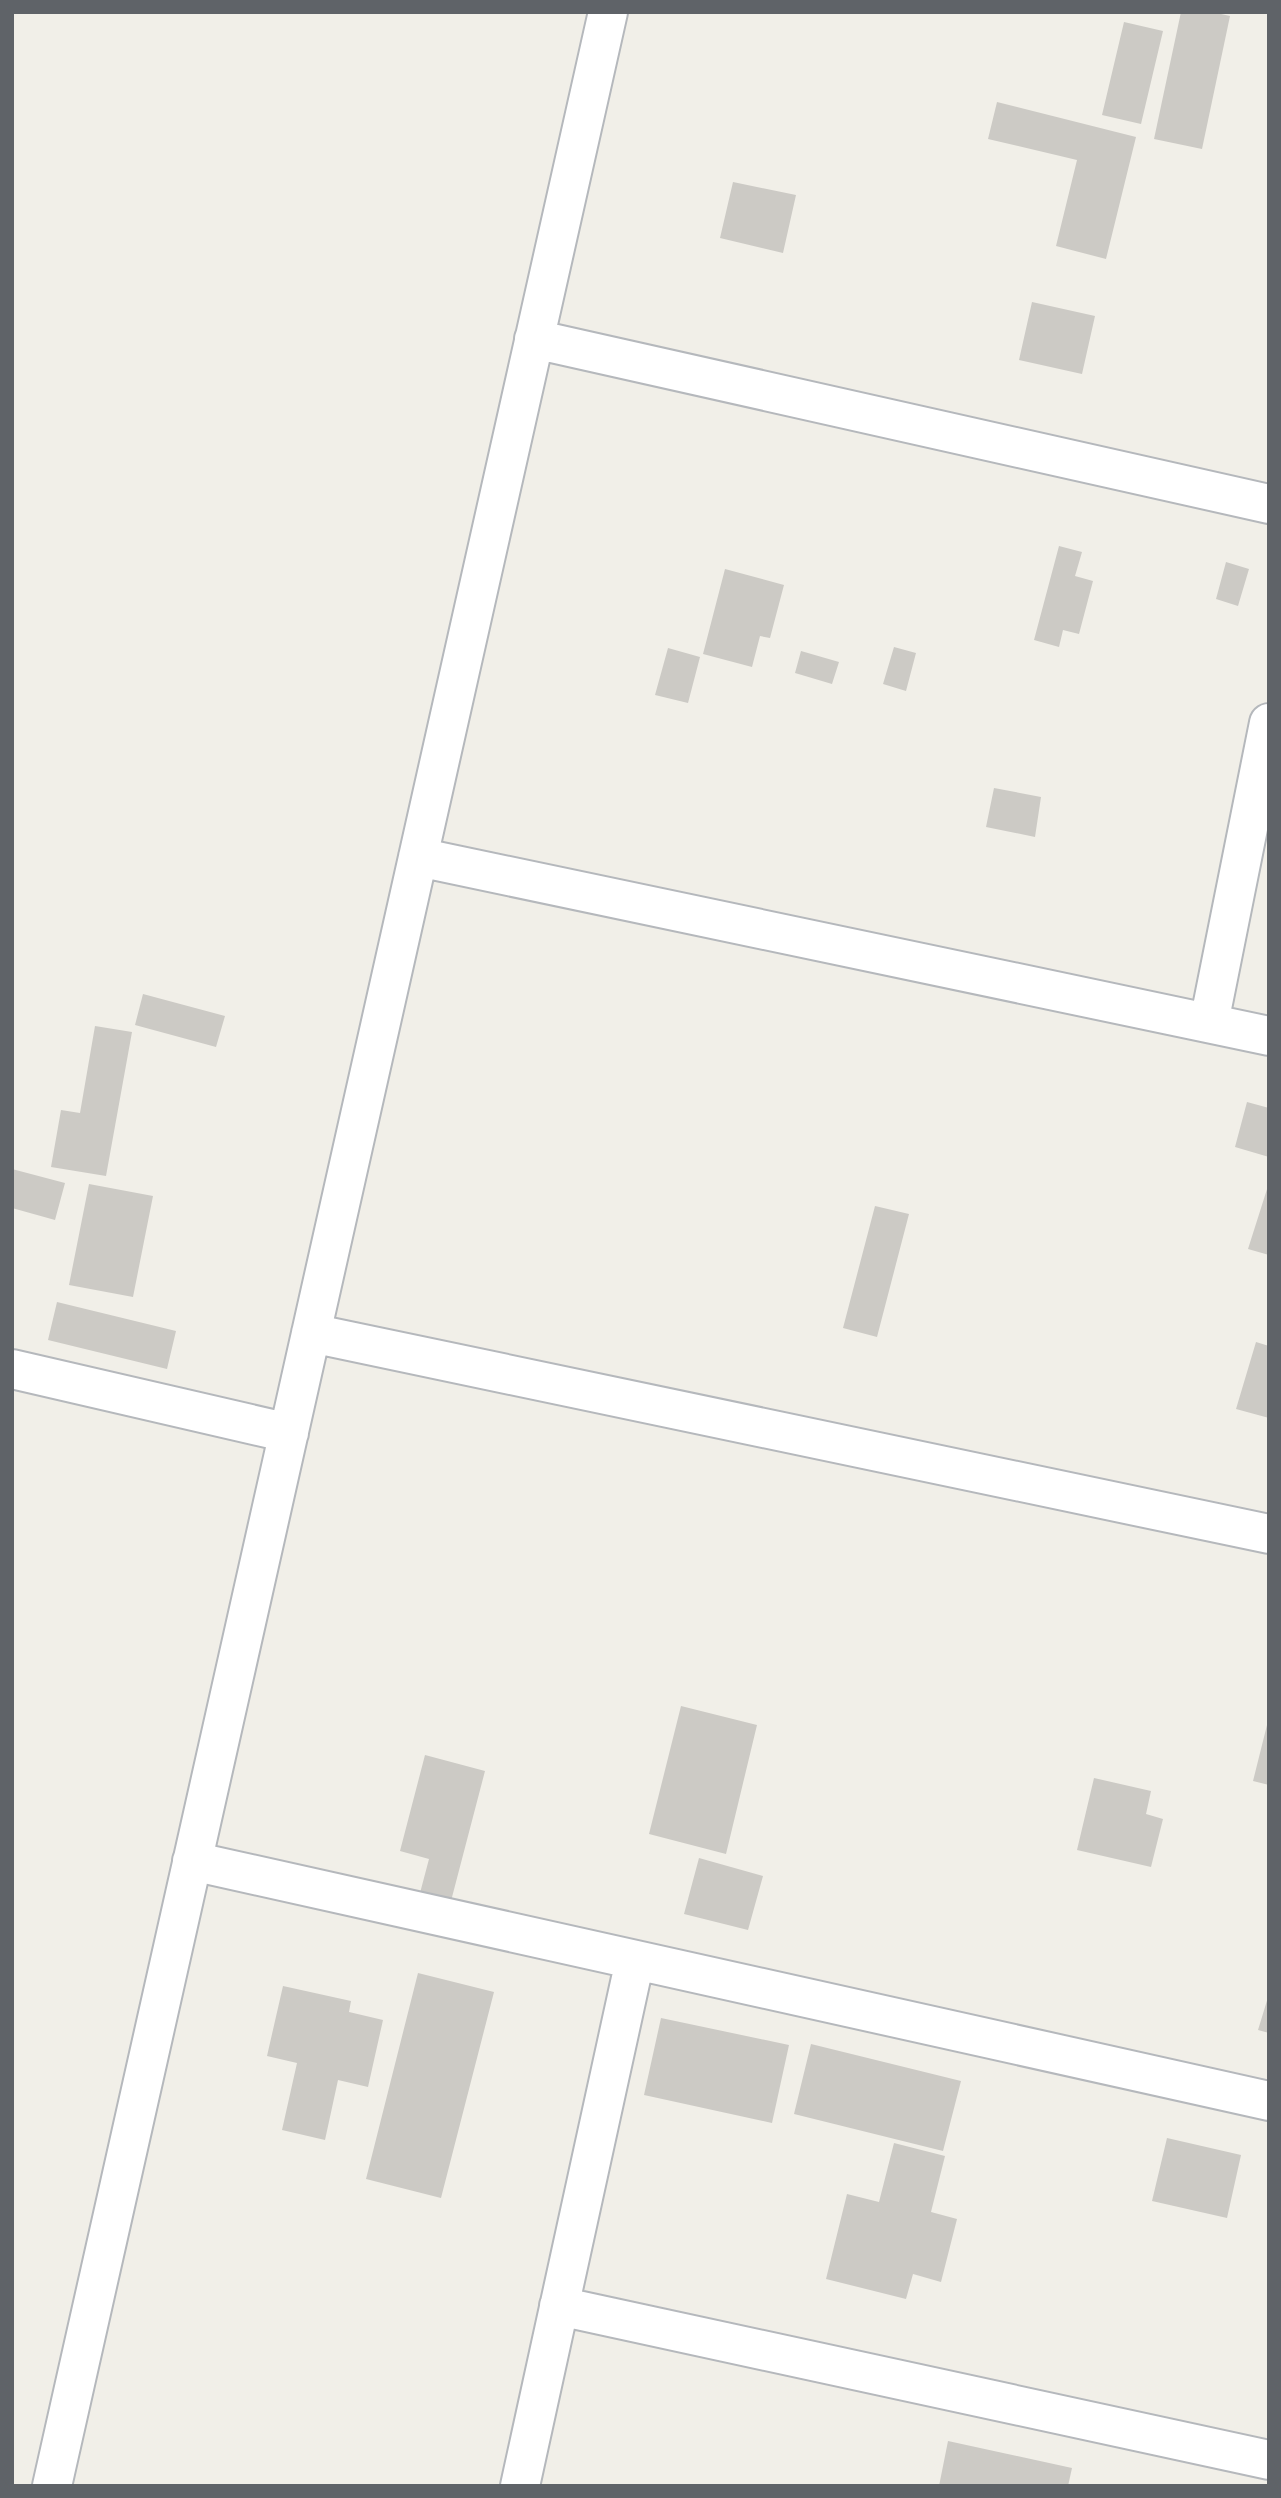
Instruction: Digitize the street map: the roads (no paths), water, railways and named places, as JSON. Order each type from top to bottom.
[{"type":"street","points":[[52,2486],[608,12]]},
{"type":"street","points":[[534,339],[1269,504]]},
{"type":"street","points":[[1209,1023],[1269,723]]},
{"type":"street","points":[[418,857],[1269,1036]]},
{"type":"street","points":[[311,1333],[1269,1534]]},
{"type":"street","points":[[12,1369],[289,1433]]},
{"type":"street","points":[[192,1861],[1269,2101]]},
{"type":"street","points":[[520,2486],[635,1960]]},
{"type":"street","points":[[559,2306],[1269,2460]]}]
